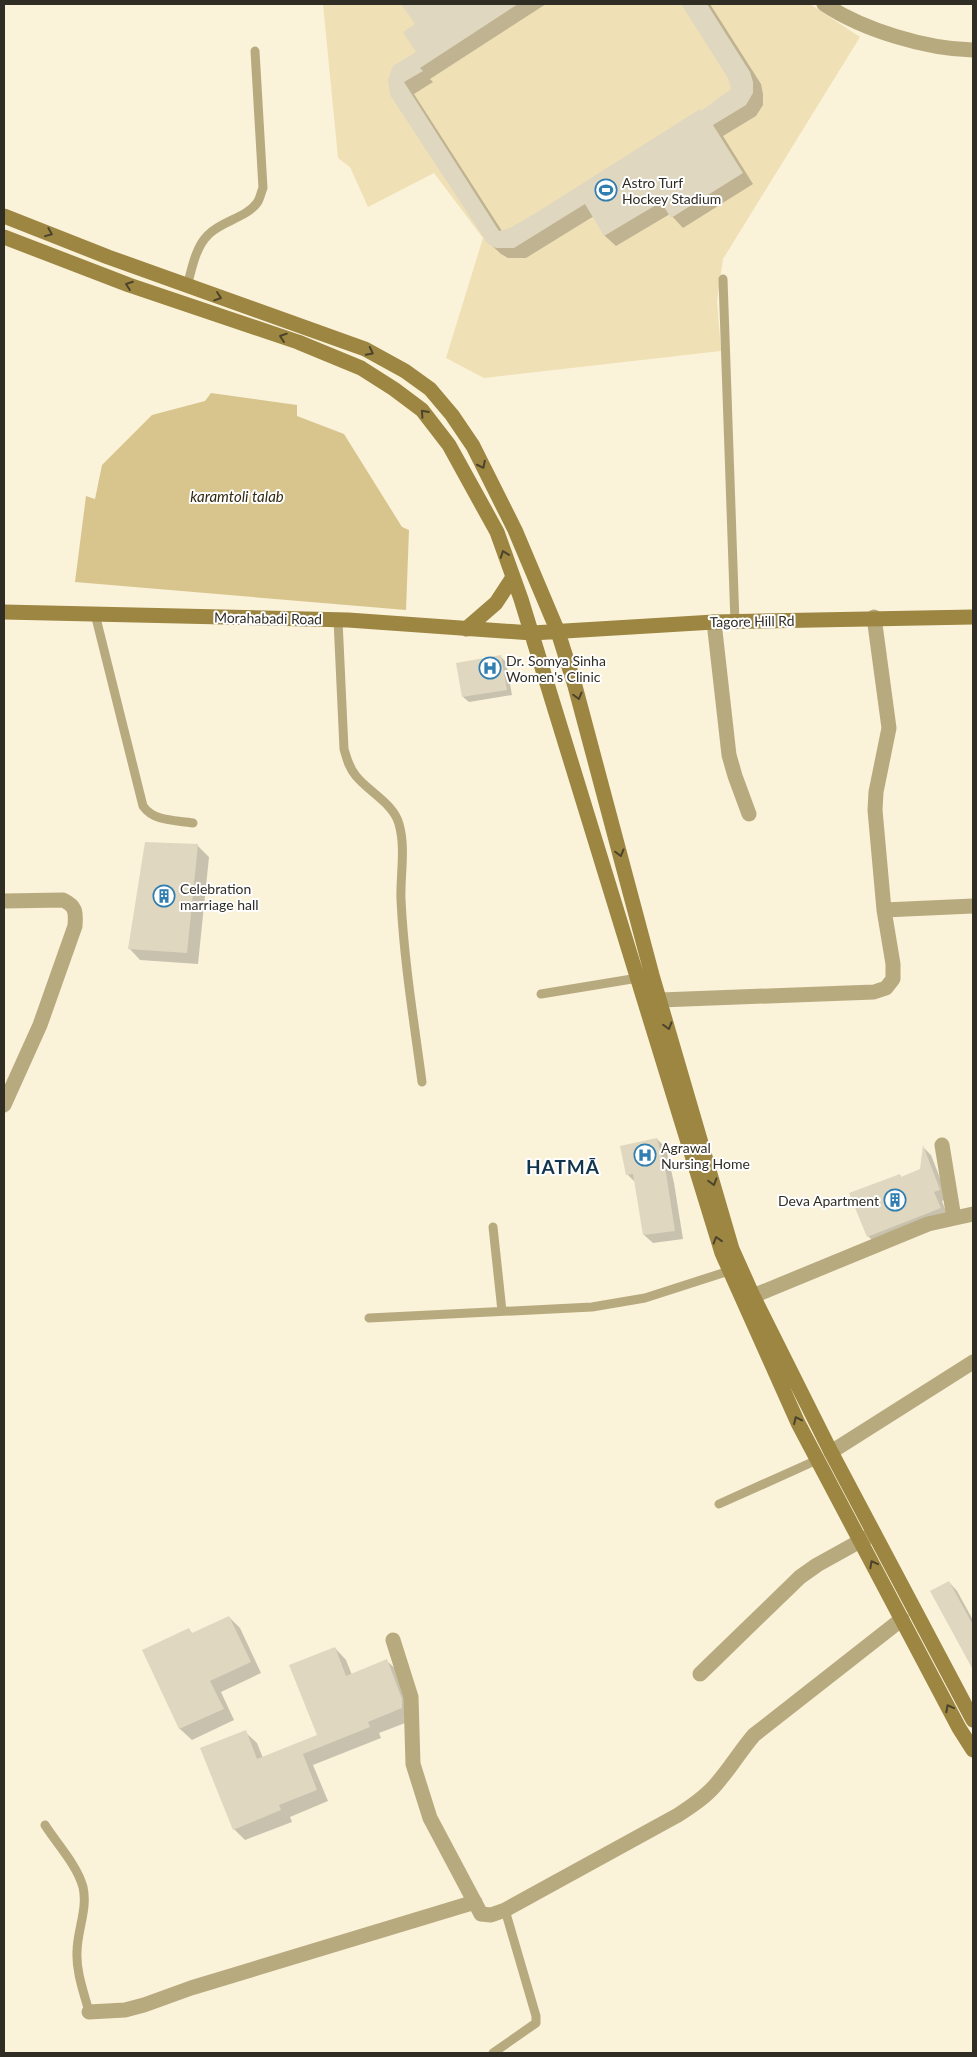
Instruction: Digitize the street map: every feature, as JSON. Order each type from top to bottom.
[{"type":"main road","points":[[4,216],[187,286],[365,349],[405,371],[430,389],[452,415],[473,446],[515,530],[558,632],[575,686],[660,1000],[732,1249],[753,1296],[832,1452],[973,1720]]},
{"type":"main road","points":[[4,237],[128,285],[298,342],[361,368],[422,410],[449,445],[497,532],[532,633],[729,1271],[816,1460],[959,1728],[973,1750]]},
{"type":"main road","points":[[466,629],[496,603],[513,577]]},
{"type":"main road","name":"Morahabadi Road","points":[[4,612],[338,620],[532,633]]},
{"type":"main road","name":"Tagore Hill Rd","points":[[532,633],[714,622],[735,623],[874,617],[973,617]]},
{"type":"street","points":[[824,4],[836,12],[914,43],[956,50],[973,50]]},
{"type":"street","points":[[660,1000],[874,992],[886,988],[893,979],[893,964],[884,910],[875,810],[876,792],[889,728],[874,617]]},
{"type":"street","points":[[714,622],[729,755],[734,776],[749,814]]},
{"type":"street","points":[[4,900],[63,900],[72,904],[76,912],[75,926],[40,1025],[4,1105]]},
{"type":"street","points":[[884,910],[973,906]]},
{"type":"street","points":[[942,1145],[954,1218]]},
{"type":"street","points":[[753,1296],[928,1224],[973,1214]]},
{"type":"street","points":[[832,1452],[973,1362]]},
{"type":"street","points":[[700,1674],[800,1577],[817,1565],[875,1532]]},
{"type":"street","points":[[393,1640],[411,1697],[413,1764],[430,1818],[481,1914],[491,1915],[505,1910],[678,1815],[699,1801],[718,1783],[740,1751],[754,1735],[902,1619]]},
{"type":"street","points":[[89,2012],[125,2010],[144,2005],[191,1988],[475,1902]]},
{"type":"lane","points":[[187,286],[198,250],[207,235],[221,224],[246,212],[257,203],[263,188],[254,50]]},
{"type":"lane","points":[[723,279],[735,623]]},
{"type":"lane","points":[[95,614],[143,806],[154,817],[193,823]]},
{"type":"lane","points":[[338,620],[344,749],[348,763],[356,776],[395,814],[402,836],[401,899],[404,940],[422,1082]]},
{"type":"lane","points":[[541,994],[638,978]]},
{"type":"lane","points":[[493,1227],[502,1311]]},
{"type":"lane","points":[[369,1318],[592,1307],[646,1298],[729,1271]]},
{"type":"lane","points":[[719,1504],[816,1460]]},
{"type":"lane","points":[[45,1825],[73,1866],[84,1891],[77,1952],[79,1971],[89,2012]]},
{"type":"lane","points":[[493,2053],[536,2023],[536,2016],[505,1910]]},
{"type":"shaded area","name":"Astro Turf Hockey Stadium","points":[[323,4],[810,4],[860,37],[723,259],[717,301],[721,351],[484,378],[446,358],[483,238],[434,173],[368,207],[350,167],[338,158]]},
{"type":"water","name":"karamtoli talab","points":[[211,393],[297,405],[297,416],[344,434],[402,527],[409,530],[406,610],[75,582],[86,496],[95,499],[102,465],[152,415],[205,401]]},
{"type":"building","points":[[401,4],[518,4],[420,68],[423,71],[404,82],[499,231],[510,228],[539,211],[700,109],[701,111],[731,89],[728,78],[681,4],[707,4],[750,72],[753,82],[753,93],[746,105],[713,125],[743,173],[671,218],[661,202],[604,236],[585,204],[514,248],[496,248],[488,244],[390,95],[388,80],[393,66],[416,52],[403,32],[415,24]]},
{"type":"building","points":[[501,655],[507,690],[462,697],[456,663]]},
{"type":"building","name":"Celebration marriage hall","points":[[145,842],[198,844],[187,953],[128,949]]},
{"type":"building","points":[[657,1138],[666,1173],[675,1231],[643,1235],[633,1174],[626,1175],[620,1146]]},
{"type":"building","name":"Deva Apartment","points":[[923,1145],[940,1190],[934,1192],[941,1208],[867,1237],[849,1193],[900,1174],[901,1177],[920,1169]]},
{"type":"building","points":[[949,1581],[973,1625],[973,1670],[930,1591]]},
{"type":"building","points":[[229,1616],[251,1662],[210,1681],[224,1709],[179,1729],[142,1650],[189,1628],[192,1633]]},
{"type":"building","points":[[335,1647],[346,1676],[387,1659],[402,1699],[402,1708],[368,1722],[370,1727],[303,1754],[317,1790],[279,1805],[281,1810],[233,1830],[200,1748],[246,1730],[257,1759],[317,1735],[289,1665]]},
{"type":"place","name":"Astro Turf Hockey Stadium","points":[[606,190]]},
{"type":"place","name":"Dr. Somya Sinha Women's Clinic","points":[[490,668]]},
{"type":"place","name":"Celebration marriage hall","points":[[164,896]]},
{"type":"place","name":"Agrawal Nursing Home","points":[[645,1155]]},
{"type":"place","name":"Deva Apartment","points":[[895,1200]]},
{"type":"district","name":"HATMĀ","points":[[563,1166]]}]
